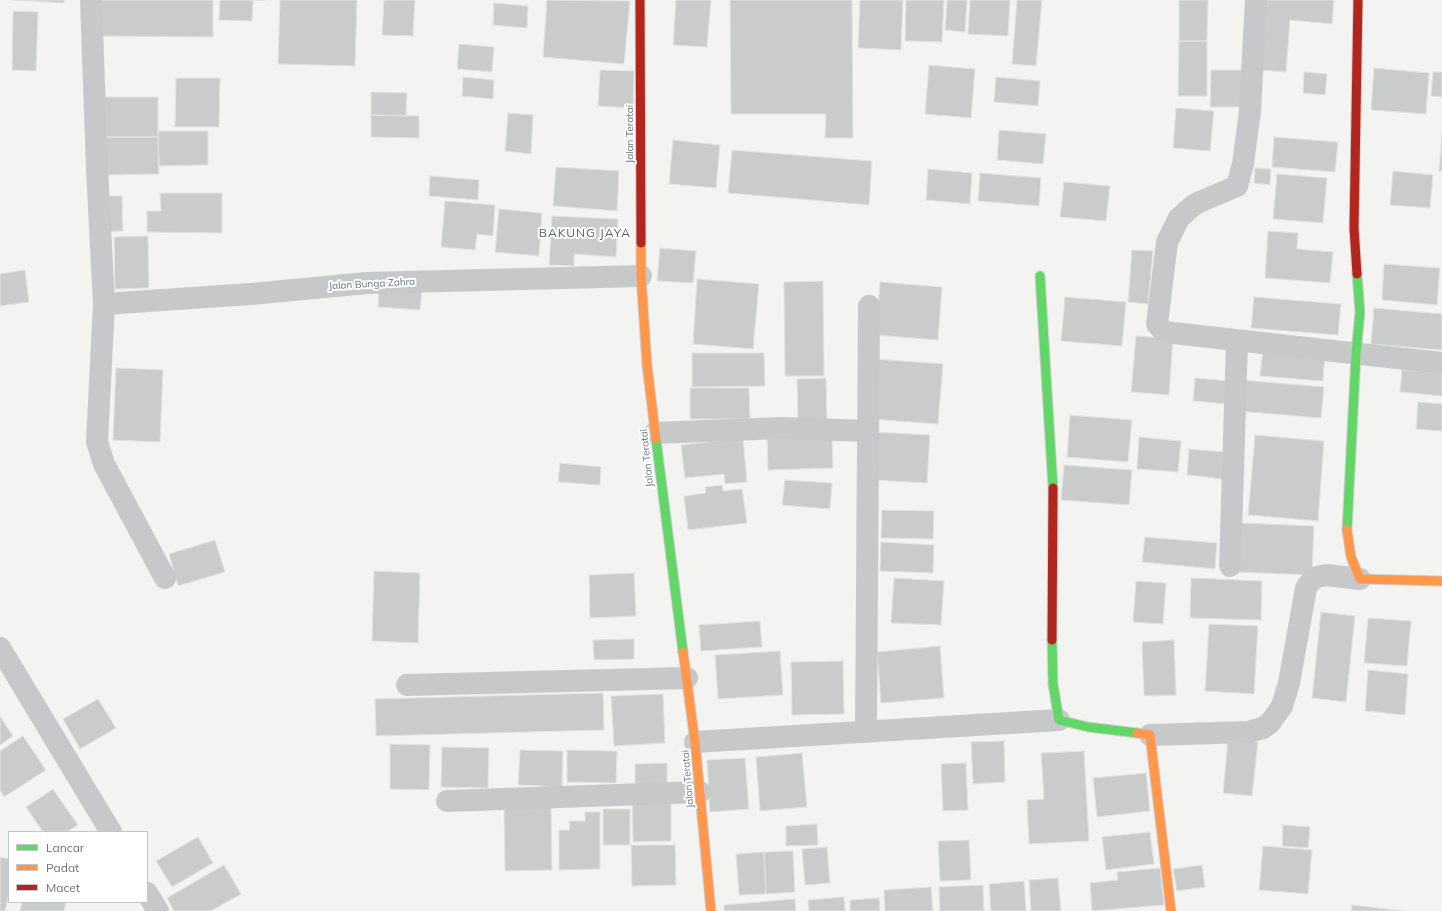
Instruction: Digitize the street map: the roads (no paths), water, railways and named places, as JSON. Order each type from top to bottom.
[{"type":"street","points":[[91,0],[97,169],[104,304],[97,442],[104,464],[165,578]]},
{"type":"street","name":"Jalan Teratai","points":[[640,0],[641,276],[647,365],[695,742],[711,911]]},
{"type":"street","points":[[1256,0],[1250,111],[1244,164],[1237,186],[1195,204],[1179,218],[1167,242],[1157,324],[1164,332],[1442,363]]},
{"type":"street","points":[[1358,0],[1354,228],[1360,312],[1356,354],[1346,530],[1351,557],[1360,579]]},
{"type":"street","name":"Jalan Bunga Zahra","points":[[104,304],[367,283],[641,276]]},
{"type":"street","points":[[1040,276],[1054,506],[1051,602],[1053,684],[1059,720]]},
{"type":"street","points":[[866,730],[869,306]]},
{"type":"street","points":[[1230,566],[1237,341]]},
{"type":"street","points":[[655,432],[781,428],[868,431]]},
{"type":"street","points":[[695,742],[866,730],[1059,720],[1088,727],[1150,735],[1248,732],[1263,728],[1270,723],[1282,706],[1289,683],[1306,588],[1312,580],[1317,577],[1327,575],[1360,579],[1442,581]]},
{"type":"street","points":[[0,648],[109,831]]},
{"type":"street","points":[[407,685],[687,678]]},
{"type":"street","points":[[1150,735],[1171,911]]},
{"type":"street","points":[[447,801],[700,792]]},
{"type":"street","points":[[148,895],[158,911]]},
{"type":"district","name":"BAKUNG JAYA","points":[[585,233]]}]
